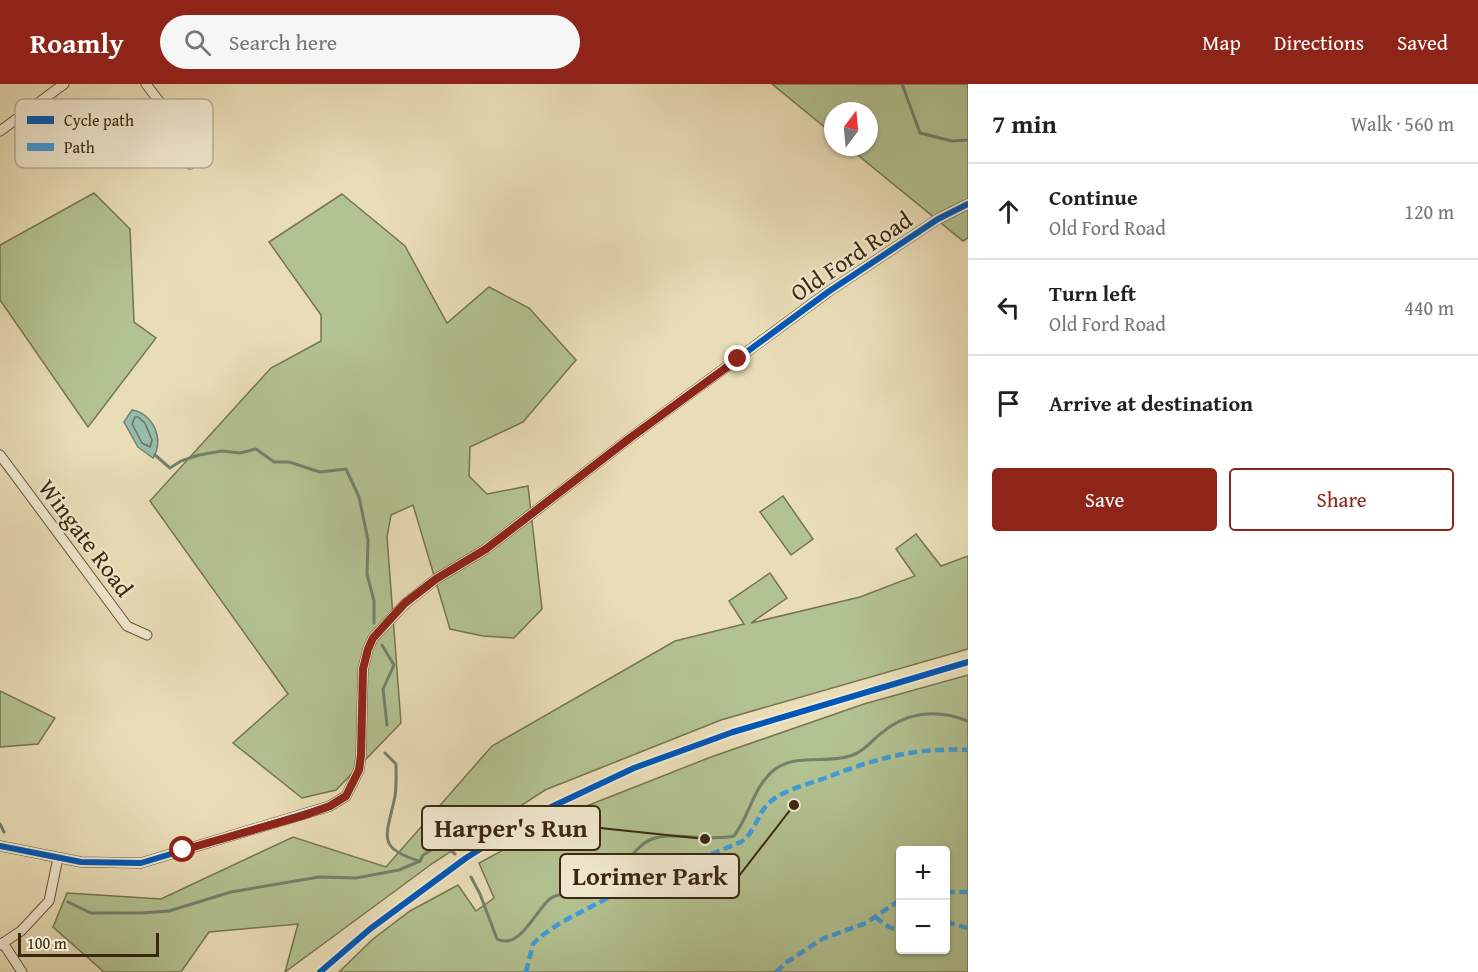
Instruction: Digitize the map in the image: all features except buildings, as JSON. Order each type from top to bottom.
[{"type":"street","points":[[44,99],[64,84]]},
{"type":"street","points":[[146,84],[157,99]]},
{"type":"street","points":[[0,131],[15,120]]},
{"type":"street","name":"Old Ford Road","points":[[0,846],[81,862],[141,863],[302,816],[330,806],[346,796],[359,770],[363,669],[368,649],[373,638],[405,603],[436,579],[486,549],[630,438],[828,292],[938,219],[968,204]]},
{"type":"street","name":"Wingate Road","points":[[0,456],[127,626],[147,635]]},
{"type":"street","points":[[22,972],[1,944],[21,931],[49,901],[58,858]]},
{"type":"green space","points":[[772,84],[968,84],[968,238],[963,241],[859,156],[878,156],[878,102],[824,102],[824,127]]},
{"type":"green space","points":[[94,193],[130,229],[134,322],[156,338],[88,427],[0,300],[0,245]]},
{"type":"green space","points":[[342,194],[405,246],[447,323],[489,287],[529,308],[576,360],[523,422],[470,447],[469,476],[487,494],[528,486],[542,609],[514,638],[483,636],[450,629],[413,505],[391,515],[387,537],[401,723],[336,790],[302,798],[233,743],[288,694],[150,501],[271,368],[321,341],[321,315],[269,242]]},
{"type":"green space","points":[[783,496],[813,539],[791,555],[760,512]]},
{"type":"green space","points":[[916,534],[941,566],[968,556],[968,649],[721,720],[545,790],[433,863],[285,972],[298,924],[209,932],[181,972],[104,972],[53,927],[67,893],[161,899],[293,837],[386,867],[492,746],[675,641],[744,624],[729,601],[770,573],[787,598],[751,623],[860,597],[915,576],[896,549]]},
{"type":"green space","points":[[968,675],[968,972],[339,972],[373,939],[410,911],[458,885],[476,911],[494,898],[479,863],[584,807],[711,757],[864,704]]},
{"type":"green space","points":[[0,691],[55,718],[38,744],[0,747]]},
{"type":"water","points":[[132,410],[146,416],[155,428],[158,443],[153,458],[138,447],[124,422]]},
{"type":"waterway","points":[[902,84],[920,133],[952,141],[968,140]]},
{"type":"waterway","points":[[155,455],[170,468],[181,461],[199,455],[222,451],[240,453],[256,449],[274,462],[289,462],[320,472],[346,469],[359,497],[368,540],[367,574],[374,601],[374,623]]},
{"type":"waterway","points":[[382,645],[394,665],[383,689],[387,725]]},
{"type":"waterway","points":[[471,877],[497,939],[505,941],[513,939],[527,927],[551,898],[562,894],[594,893],[608,885],[637,850],[652,839],[670,836],[713,838],[734,836],[761,785],[774,770],[783,765],[801,760],[831,759],[854,755],[889,727],[921,714],[944,714],[968,721]]},
{"type":"waterway","points":[[385,753],[396,764],[396,792],[387,832],[388,840],[396,851],[419,861]]},
{"type":"waterway","points":[[0,824],[4,832]]},
{"type":"waterway","points":[[420,861],[423,855],[438,846],[446,847],[455,854]]},
{"type":"waterway","points":[[68,902],[91,913],[169,911],[231,892],[319,877],[356,878],[399,870],[420,861]]},
{"type":"marked path","points":[[526,972],[533,944],[560,923],[621,891],[741,842],[750,833],[766,806],[782,794],[861,765],[895,756],[930,750],[968,750]]},
{"type":"marked path","points":[[950,892],[968,892]]},
{"type":"marked path","points":[[776,972],[822,939],[866,923],[896,903]]},
{"type":"marked path","points":[[875,917],[896,930]]},
{"type":"marked path","points":[[950,923],[968,928]]},
{"type":"cycle path","points":[[0,846],[81,862],[141,863],[330,806],[346,796],[359,770],[363,669],[368,649],[373,638],[405,604],[436,579],[486,549],[630,438],[828,292],[938,219],[968,204]]},
{"type":"cycle path","points":[[320,972],[370,929],[466,858],[534,815],[634,768],[733,732],[968,662]]},
{"type":"place","name":"Lorimer Park","points":[[794,805]]},
{"type":"place","name":"Harper's Run","points":[[705,839]]},
{"type":"route","points":[[183,850],[302,816],[330,806],[346,796],[359,770],[363,669],[373,638],[405,603],[436,579],[486,549],[630,438],[738,359]]}]
